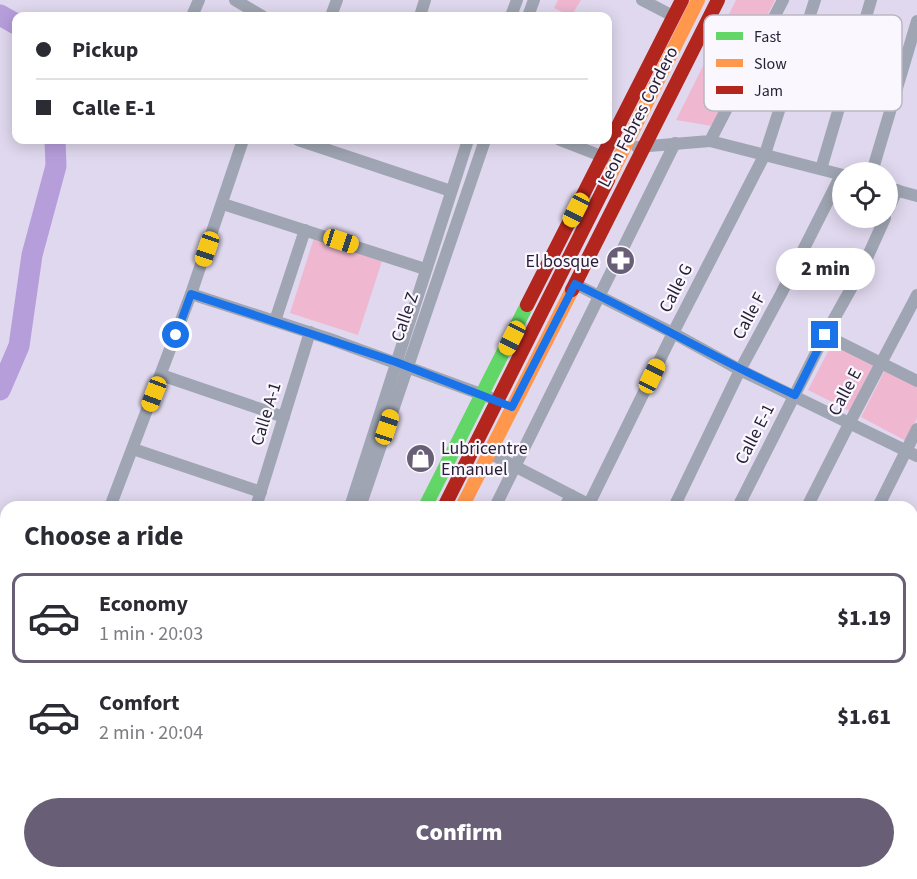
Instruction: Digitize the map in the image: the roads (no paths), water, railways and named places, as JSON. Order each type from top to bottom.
[{"type":"street","points":[[235,0],[251,4]]},
{"type":"street","points":[[642,0],[671,21],[679,37]]},
{"type":"street","points":[[612,135],[682,0]]},
{"type":"street","name":"Leon Febres Cordero","points":[[447,501],[698,0]]},
{"type":"street","name":"Leon Febres Cordero","points":[[710,15],[718,0]]},
{"type":"street","points":[[775,15],[783,0]]},
{"type":"street","name":"Calle G","points":[[810,15],[815,0]]},
{"type":"street","points":[[867,15],[871,0]]},
{"type":"street","points":[[902,71],[917,21]]},
{"type":"street","name":"Leon Febres Cordero","points":[[465,501],[704,28]]},
{"type":"street","points":[[710,141],[726,111]]},
{"type":"street","name":"Calle G","points":[[594,501],[673,333],[765,154],[779,111]]},
{"type":"street","points":[[821,169],[838,111]]},
{"type":"street","points":[[875,162],[890,111]]},
{"type":"street","points":[[612,140],[643,148],[710,141],[832,172]]},
{"type":"street","points":[[498,501],[675,143]]},
{"type":"street","points":[[112,501],[191,294],[242,144]]},
{"type":"street","points":[[310,144],[451,192]]},
{"type":"street","name":"Calle Z","points":[[362,501],[402,365],[425,269],[467,144]]},
{"type":"street","name":"Calle Z","points":[[352,501],[484,144]]},
{"type":"street","points":[[571,144],[603,156],[631,172]]},
{"type":"street","points":[[428,501],[608,144]]},
{"type":"street","points":[[898,191],[917,196]]},
{"type":"street","name":"Calle F","points":[[677,501],[740,370],[782,294],[832,195]]},
{"type":"street","points":[[223,204],[425,269]]},
{"type":"street","points":[[576,210],[590,217]]},
{"type":"street","name":"Calle E-1","points":[[741,501],[825,335],[862,269],[880,228]]},
{"type":"street","points":[[275,321],[304,230]]},
{"type":"street","points":[[549,263],[558,281]]},
{"type":"street","points":[[575,284],[673,333],[740,370],[912,453]]},
{"type":"street","points":[[191,294],[310,332],[512,407]]},
{"type":"street","name":"Calle E","points":[[810,501],[917,295]]},
{"type":"street","name":"Calle A-1","points":[[258,501],[310,332]]},
{"type":"street","points":[[825,335],[917,381]]},
{"type":"street","points":[[161,375],[284,417]]},
{"type":"street","points":[[882,501],[912,453],[917,429]]},
{"type":"street","points":[[460,440],[474,448]]},
{"type":"street","points":[[133,449],[261,492]]},
{"type":"street","points":[[489,453],[568,501]]},
{"type":"street","points":[[446,466],[455,486]]},
{"type":"waterway","points":[[0,15],[12,22]]},
{"type":"waterway","points":[[0,390],[19,346],[32,255],[56,166],[55,144]]},
{"type":"place","name":"El bosque","points":[[620,261]]},
{"type":"place","name":"Lubricentre Emanuel","points":[[420,458]]}]
